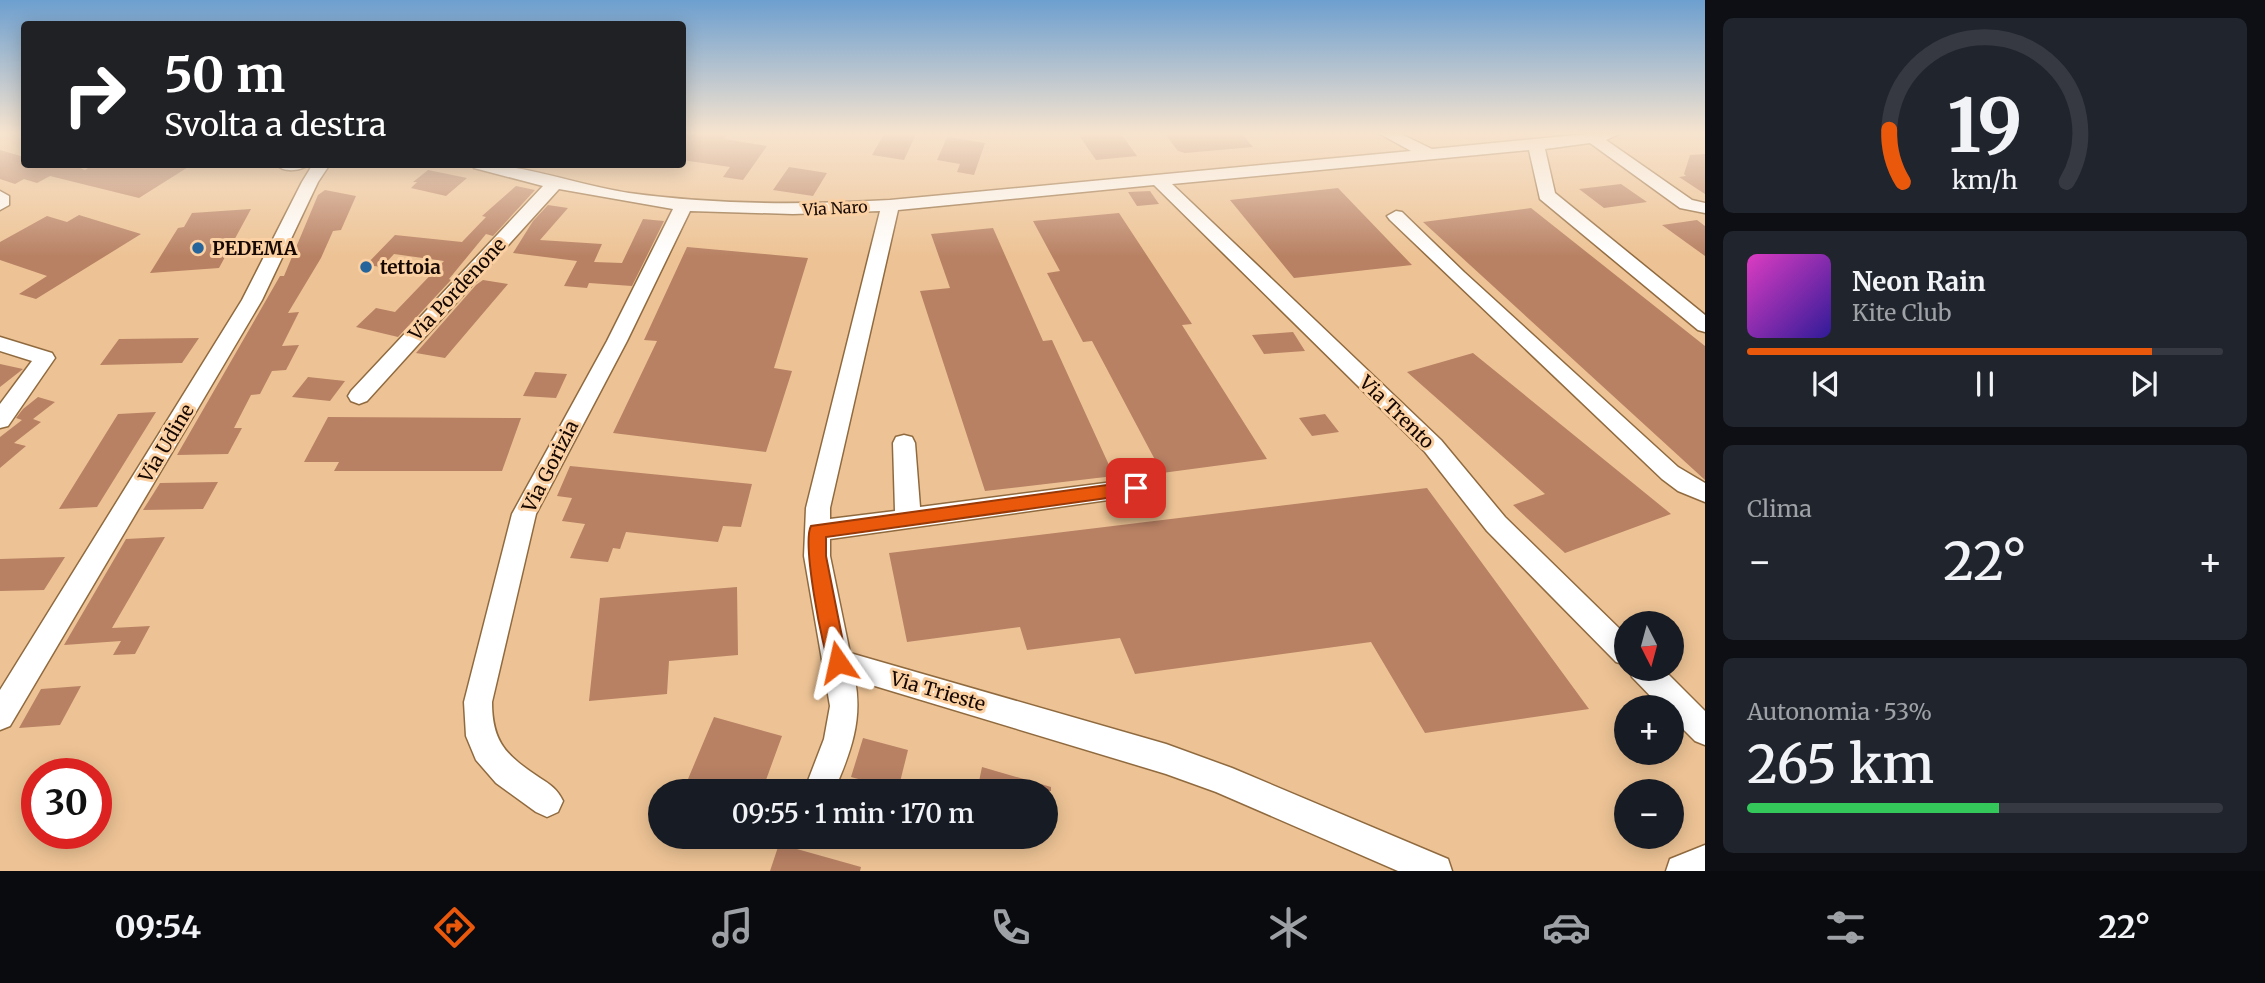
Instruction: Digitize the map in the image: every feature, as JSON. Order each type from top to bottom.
[{"type":"street","name":"Via Udine","points":[[0,716],[252,300],[315,175]]},
{"type":"street","name":"Via Naro","points":[[522,175],[632,199],[684,205],[804,209],[890,205],[1216,175]]},
{"type":"street","points":[[1650,175],[1686,204],[1705,208]]},
{"type":"street","name":"Via Trento","points":[[1158,180],[1433,446],[1496,524],[1614,641]]},
{"type":"street","name":"Via Pordenone","points":[[359,396],[555,183]]},
{"type":"street","points":[[0,196],[0,205]]},
{"type":"street","name":"Via Gorizia","points":[[547,801],[491,758],[477,729],[478,702],[524,514],[617,341],[684,205]]},
{"type":"street","points":[[823,779],[843,718],[843,700],[817,556],[819,502],[890,205]]},
{"type":"street","points":[[1396,216],[1670,473],[1686,485],[1705,493]]},
{"type":"street","points":[[0,344],[45,358],[0,420]]},
{"type":"street","points":[[904,443],[908,520]]},
{"type":"street","points":[[817,531],[1136,488]]},
{"type":"street","name":"Via Trieste","points":[[838,662],[1147,752],[1221,779],[1436,871]]},
{"type":"street","points":[[1655,681],[1705,731]]},
{"type":"street","points":[[1682,871],[1705,861]]},
{"type":"lane","points":[[1543,175],[1546,195],[1705,325]]},
{"type":"building","points":[[0,175],[176,175],[139,198],[50,176],[37,183],[24,179],[15,184],[0,179]]},
{"type":"building","points":[[422,175],[451,175],[467,178],[446,196],[411,188],[417,182],[413,182]]},
{"type":"building","points":[[725,175],[747,175],[743,180],[723,177]]},
{"type":"building","points":[[784,175],[826,175],[813,196],[773,190]]},
{"type":"building","points":[[1705,175],[1705,194],[1679,177]]},
{"type":"building","points":[[1621,184],[1647,202],[1604,208],[1579,189]]},
{"type":"building","points":[[516,186],[535,190],[493,236],[486,234],[449,279],[451,280],[398,337],[356,327],[376,308],[395,312],[444,261],[394,254],[382,267],[366,265],[395,235],[462,242],[486,217],[482,216]]},
{"type":"building","points":[[1338,188],[1412,265],[1294,278],[1230,200]]},
{"type":"building","points":[[325,190],[356,196],[341,230],[333,231],[321,258],[288,313],[299,312],[282,346],[299,345],[286,370],[272,371],[260,394],[251,395],[234,428],[242,428],[228,454],[177,455],[280,276],[284,276],[318,195]]},
{"type":"building","points":[[1150,191],[1159,204],[1137,206],[1128,192]]},
{"type":"building","points":[[548,205],[568,208],[540,240],[602,244],[594,262],[622,263],[643,219],[664,221],[632,286],[589,283],[587,288],[564,286],[577,261],[513,253],[533,221]]},
{"type":"building","points":[[1531,208],[1705,346],[1705,480],[1423,222]]},
{"type":"building","name":"PEDEMA","points":[[251,209],[219,268],[150,273],[178,228],[184,227],[192,213]]},
{"type":"building","points":[[1119,213],[1192,324],[1182,325],[1267,459],[1162,473],[1092,341],[1083,342],[1047,273],[1060,271],[1033,221]]},
{"type":"building","points":[[79,215],[141,234],[36,299],[19,294],[47,276],[0,260],[0,242],[47,216],[67,222]]},
{"type":"building","points":[[1697,220],[1705,226],[1705,256],[1662,225]]},
{"type":"building","points":[[993,228],[1043,341],[1052,340],[1114,476],[985,491],[920,291],[950,288],[931,234]]},
{"type":"building","points":[[687,247],[808,258],[774,368],[792,371],[766,452],[613,433],[657,341],[644,340]]},
{"type":"building","points":[[483,280],[508,284],[445,358],[416,353],[476,285]]},
{"type":"building","points":[[1293,332],[1305,351],[1264,354],[1252,335]]},
{"type":"building","points":[[199,338],[182,363],[100,365],[119,339]]},
{"type":"building","points":[[1473,353],[1671,514],[1565,553],[1513,505],[1545,494],[1407,372]]},
{"type":"building","points":[[0,364],[23,369],[0,387]]},
{"type":"building","points":[[535,372],[567,374],[556,398],[523,396]]},
{"type":"building","points":[[308,377],[345,381],[330,401],[292,397]]},
{"type":"building","points":[[38,397],[55,402],[33,419],[41,422],[14,443],[26,446],[0,468],[0,437],[22,420],[16,418]]},
{"type":"building","points":[[156,412],[97,507],[59,509],[118,414]]},
{"type":"building","points":[[1325,414],[1339,432],[1312,436],[1299,418]]},
{"type":"building","points":[[328,417],[521,418],[502,471],[334,471],[339,462],[304,462]]},
{"type":"building","points":[[570,466],[752,484],[741,527],[723,526],[718,542],[626,532],[620,549],[613,548],[608,562],[570,558],[585,524],[562,521],[572,498],[557,496]]},
{"type":"building","points":[[218,482],[203,509],[143,510],[160,483]]},
{"type":"building","points":[[1427,488],[1589,709],[1425,733],[1371,642],[1135,674],[1120,638],[1027,650],[1020,627],[907,642],[889,553]]},
{"type":"building","points":[[165,537],[112,628],[150,626],[135,654],[113,655],[121,641],[64,645],[126,539]]},
{"type":"building","points":[[65,557],[44,590],[0,591],[0,559]]},
{"type":"building","points":[[737,587],[738,655],[669,661],[667,694],[589,701],[600,598]]},
{"type":"building","points":[[81,686],[60,725],[19,728],[41,689]]},
{"type":"building","points":[[714,717],[782,736],[766,779],[688,779]]},
{"type":"building","points":[[863,738],[908,750],[901,779],[851,777]]},
{"type":"building","points":[[982,767],[1023,779],[980,779]]},
{"type":"building","points":[[777,849],[797,849],[861,867],[860,871],[770,871]]},
{"type":"place","name":"PEDEMA","points":[[198,248]]},
{"type":"place","name":"tettoia","points":[[366,267]]},
{"type":"route","points":[[838,662],[817,556],[817,531],[1136,488]]}]
